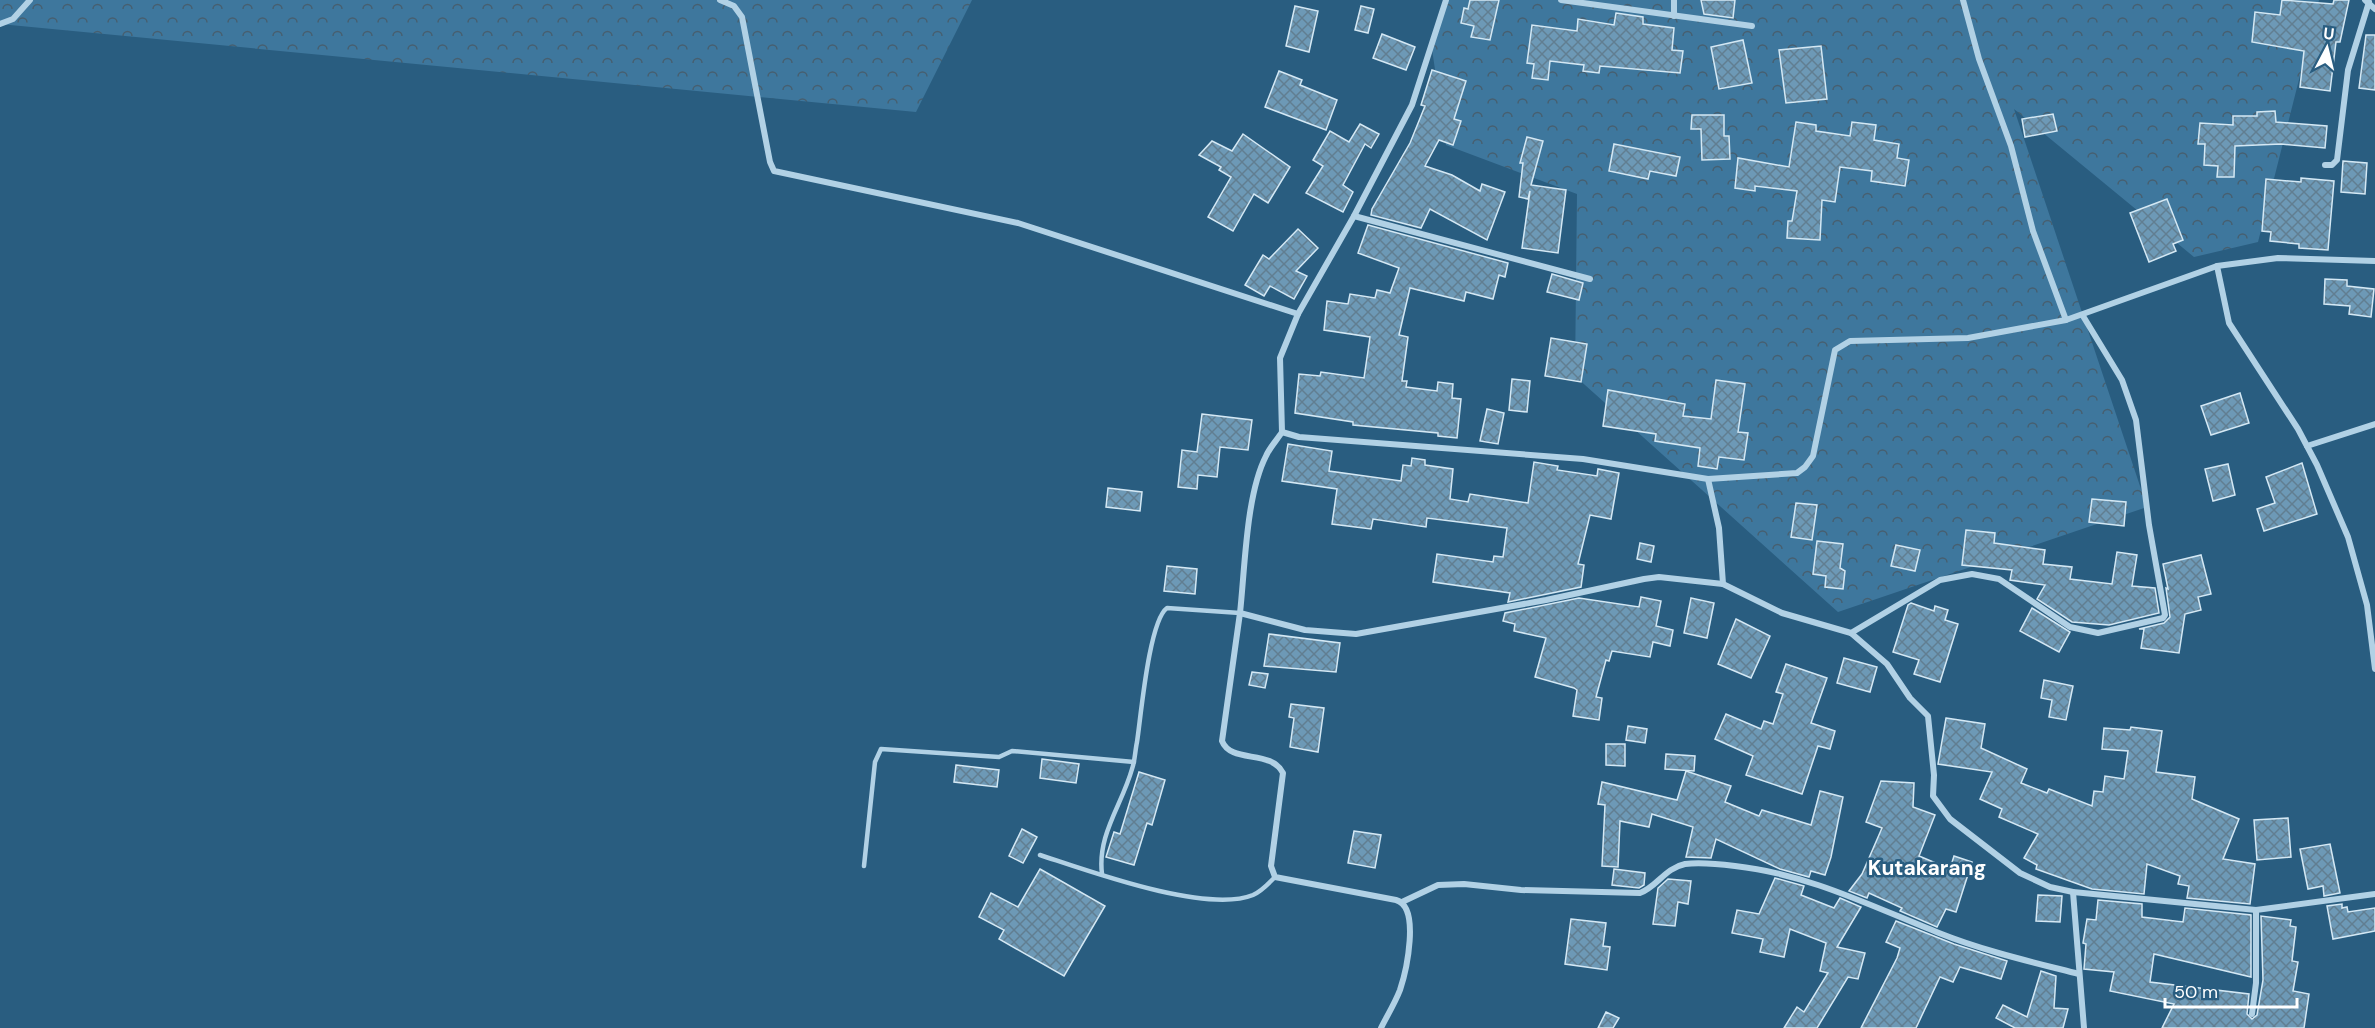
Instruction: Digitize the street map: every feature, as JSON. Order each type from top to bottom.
[{"type":"street","points":[[0,24],[13,19],[30,0]]},
{"type":"street","points":[[720,0],[734,6],[742,17],[770,162],[774,171],[1018,223],[1298,314]]},
{"type":"street","points":[[1446,0],[1412,105],[1354,216],[1298,314],[1280,358],[1282,432],[1266,455],[1251,513],[1222,741],[1231,751],[1274,762],[1282,773],[1271,866],[1275,878],[1402,902],[1438,885],[1464,884],[1521,890],[1640,893],[1646,891],[1666,872],[1682,865],[1720,864],[1778,873],[1820,884],[1874,904],[1939,933],[2009,957],[2079,974]]},
{"type":"street","points":[[1561,0],[1752,26]]},
{"type":"street","points":[[1674,0],[1674,16]]},
{"type":"street","points":[[1963,0],[1979,60],[2011,146],[2033,231],[2066,320]]},
{"type":"street","points":[[2325,165],[2332,165],[2337,160],[2348,70],[2367,1],[2375,9]]},
{"type":"street","points":[[1354,216],[1590,279]]},
{"type":"street","points":[[1282,432],[1299,437],[1583,459],[1708,479],[1797,472],[1805,467],[1813,456],[1835,350],[1842,344],[1860,339],[1968,338],[2066,320],[2217,266],[2278,258],[2375,261]]},
{"type":"street","points":[[2217,266],[2229,324],[2307,446],[2348,537],[2367,605],[2375,669]]},
{"type":"street","points":[[1851,633],[1940,580],[1972,574],[1999,579],[2070,627],[2083,631],[2098,633],[2163,618],[2165,615],[2149,525],[2136,420],[2122,380],[2082,316]]},
{"type":"street","points":[[2307,446],[2375,424]]},
{"type":"street","points":[[1708,479],[1719,528],[1723,584]]},
{"type":"street","points":[[1240,613],[1305,630],[1356,634],[1556,598],[1644,579],[1659,577],[1723,584],[1782,613],[1851,633],[1887,664],[1910,698],[1928,716],[1934,774],[1933,796],[1950,819],[2020,873],[2050,887],[2073,892],[2256,910],[2375,894]]},
{"type":"street","points":[[2073,892],[2084,1028]]},
{"type":"street","points":[[1381,1028],[1399,991],[1408,956],[1410,913],[1402,902]]},
{"type":"street","points":[[2252,1014],[2256,983],[2256,910]]},
{"type":"lane","points":[[1102,874],[1100,856],[1112,816],[1134,762],[1150,655],[1160,615],[1167,608],[1240,613]]},
{"type":"lane","points":[[864,866],[875,762],[881,749],[999,757],[1012,751],[1134,762]]},
{"type":"lane","points":[[1041,855],[1102,874],[1192,897],[1225,900],[1253,895],[1275,878]]},
{"type":"green space","points":[[0,0],[972,0],[916,112],[0,24]]},
{"type":"green space","points":[[1445,0],[2319,0],[2258,242],[2194,257],[2014,109],[2147,507],[1838,612],[1575,376],[1577,194],[1446,145],[1431,42]]},
{"type":"building","points":[[1470,0],[1499,0],[1490,40],[1471,37],[1474,26],[1461,23],[1464,8],[1468,9]]},
{"type":"building","points":[[1701,0],[1735,0],[1733,18],[1704,14]]},
{"type":"building","points":[[2282,0],[2333,4],[2334,0],[2349,0],[2340,42],[2336,42],[2330,91],[2300,87],[2304,51],[2252,42],[2255,12],[2280,15]]},
{"type":"building","points":[[1295,6],[1318,11],[1309,52],[1286,46]]},
{"type":"building","points":[[1361,6],[1374,9],[1368,33],[1355,30]]},
{"type":"building","points":[[1616,13],[1643,17],[1643,24],[1674,28],[1672,50],[1683,51],[1680,73],[1600,66],[1599,73],[1583,71],[1584,65],[1550,61],[1548,80],[1532,78],[1534,64],[1527,63],[1532,25],[1577,31],[1578,19],[1614,25]]},
{"type":"building","points":[[1382,34],[1415,47],[1406,70],[1373,58]]},
{"type":"building","points":[[2366,35],[2375,35],[2375,90],[2359,88]]},
{"type":"building","points":[[1743,40],[1752,83],[1719,89],[1711,47]]},
{"type":"building","points":[[1821,46],[1827,99],[1786,103],[1779,50]]},
{"type":"building","points":[[1432,70],[1466,81],[1454,119],[1461,121],[1453,145],[1439,140],[1425,166],[1452,175],[1480,191],[1482,184],[1505,192],[1487,240],[1430,209],[1421,228],[1371,215],[1372,209],[1410,143],[1425,106],[1421,105]]},
{"type":"building","points":[[1279,71],[1302,80],[1300,85],[1337,100],[1326,130],[1265,107]]},
{"type":"building","points":[[2275,111],[2276,122],[2327,126],[2325,148],[2281,144],[2235,146],[2234,177],[2217,177],[2218,166],[2204,165],[2205,144],[2198,144],[2200,123],[2233,125],[2233,116],[2257,116],[2257,112]]},
{"type":"building","points":[[2053,114],[2057,131],[2025,137],[2022,119]]},
{"type":"building","points":[[1692,115],[1724,115],[1724,136],[1729,136],[1730,159],[1702,160],[1701,129],[1691,129]]},
{"type":"building","points":[[1796,122],[1816,125],[1816,131],[1850,136],[1852,122],[1876,125],[1874,140],[1899,144],[1897,158],[1909,160],[1905,186],[1871,181],[1872,171],[1840,167],[1835,202],[1822,200],[1820,240],[1787,238],[1788,221],[1792,221],[1797,191],[1755,186],[1755,191],[1735,188],[1738,158],[1789,167]]},
{"type":"building","points":[[1360,124],[1379,134],[1371,148],[1365,144],[1343,185],[1353,192],[1343,212],[1306,193],[1323,166],[1313,160],[1330,131],[1349,142]]},
{"type":"building","points":[[1243,134],[1290,167],[1268,203],[1254,194],[1233,231],[1208,217],[1231,177],[1219,170],[1221,167],[1199,155],[1212,141],[1232,151]]},
{"type":"building","points":[[1527,137],[1543,141],[1531,185],[1566,190],[1558,253],[1522,248],[1530,191],[1528,199],[1519,197],[1523,163],[1520,163]]},
{"type":"building","points":[[1614,144],[1680,157],[1676,176],[1650,171],[1648,179],[1609,171]]},
{"type":"building","points":[[2343,161],[2367,163],[2365,194],[2341,192]]},
{"type":"building","points":[[2301,178],[2334,181],[2328,250],[2299,248],[2299,244],[2270,241],[2271,232],[2262,231],[2266,179],[2301,182]]},
{"type":"building","points":[[2167,199],[2183,240],[2173,244],[2176,251],[2149,262],[2130,213]]},
{"type":"building","points":[[1368,225],[1508,263],[1505,277],[1499,275],[1493,299],[1466,292],[1464,301],[1410,288],[1399,335],[1408,337],[1402,381],[1407,381],[1406,387],[1437,391],[1438,382],[1453,384],[1452,398],[1461,399],[1457,438],[1438,436],[1438,433],[1353,425],[1353,422],[1295,413],[1299,374],[1320,376],[1321,372],[1364,378],[1370,337],[1324,330],[1327,301],[1348,304],[1350,294],[1375,298],[1377,290],[1390,293],[1399,268],[1358,253]]},
{"type":"building","points":[[1298,229],[1318,248],[1296,271],[1307,276],[1294,299],[1270,286],[1264,296],[1245,285],[1263,255],[1269,259]]},
{"type":"building","points":[[1552,274],[1583,283],[1579,300],[1547,292]]},
{"type":"building","points":[[2325,279],[2347,280],[2347,286],[2374,289],[2371,317],[2349,314],[2350,306],[2324,304]]},
{"type":"building","points":[[1551,338],[1587,344],[1581,382],[1545,376]]},
{"type":"building","points":[[1512,379],[1530,381],[1527,412],[1509,410]]},
{"type":"building","points":[[1716,380],[1745,384],[1738,432],[1748,433],[1744,460],[1719,457],[1717,469],[1698,466],[1700,448],[1655,441],[1656,434],[1603,426],[1608,390],[1685,404],[1683,416],[1711,419]]},
{"type":"building","points":[[2240,393],[2249,423],[2211,435],[2201,406]]},
{"type":"building","points":[[1487,409],[1504,413],[1498,444],[1480,441]]},
{"type":"building","points":[[1202,414],[1252,420],[1248,450],[1220,447],[1217,477],[1198,475],[1197,489],[1178,487],[1182,450],[1197,452]]},
{"type":"building","points":[[1288,444],[1332,451],[1329,471],[1401,481],[1403,465],[1411,466],[1412,458],[1425,460],[1425,465],[1453,469],[1450,499],[1468,502],[1470,494],[1528,503],[1534,462],[1558,466],[1557,470],[1597,476],[1598,469],[1619,473],[1611,519],[1590,515],[1578,564],[1584,565],[1581,587],[1508,602],[1510,593],[1433,582],[1437,554],[1493,562],[1494,556],[1503,557],[1507,528],[1427,518],[1426,527],[1373,519],[1371,529],[1332,524],[1337,489],[1282,481]]},
{"type":"building","points":[[2302,463],[2317,514],[2264,531],[2257,509],[2275,503],[2266,477]]},
{"type":"building","points":[[2228,464],[2235,495],[2213,501],[2205,469]]},
{"type":"building","points":[[1108,488],[1142,492],[1140,511],[1106,507]]},
{"type":"building","points":[[2092,499],[2126,502],[2124,526],[2089,522]]},
{"type":"building","points":[[1796,503],[1817,505],[1812,540],[1791,537]]},
{"type":"building","points":[[1966,530],[1995,533],[1994,543],[2045,550],[2043,564],[2072,567],[2070,579],[2112,584],[2117,552],[2137,555],[2132,586],[2155,588],[2159,613],[2109,625],[2072,622],[2037,599],[2045,585],[2010,580],[2012,570],[1962,565]]},
{"type":"building","points":[[1817,541],[1843,544],[1840,568],[1845,571],[1843,589],[1825,587],[1826,576],[1813,574]]},
{"type":"building","points":[[1640,543],[1654,546],[1651,562],[1637,559]]},
{"type":"building","points":[[1896,545],[1920,550],[1915,571],[1891,566]]},
{"type":"building","points":[[2201,555],[2211,594],[2198,597],[2201,610],[2185,614],[2179,653],[2141,648],[2144,629],[2139,629],[2164,623],[2170,617],[2163,564]]},
{"type":"building","points":[[1167,566],[1197,569],[1195,594],[1164,591]]},
{"type":"building","points":[[1641,597],[1661,601],[1656,626],[1673,630],[1670,646],[1653,642],[1650,657],[1612,651],[1609,661],[1606,660],[1596,697],[1602,698],[1599,720],[1573,716],[1577,690],[1535,677],[1546,638],[1514,631],[1515,624],[1503,621],[1505,613],[1579,598],[1639,607]]},
{"type":"building","points":[[1691,598],[1714,603],[1707,638],[1684,633]]},
{"type":"building","points":[[1911,603],[1934,611],[1935,606],[1948,610],[1945,620],[1958,624],[1940,682],[1914,674],[1919,660],[1893,652],[1908,605]]},
{"type":"building","points":[[2032,608],[2070,632],[2059,652],[2020,631]]},
{"type":"building","points":[[1736,619],[1770,636],[1751,678],[1718,664]]},
{"type":"building","points":[[1269,634],[1340,643],[1336,672],[1264,666]]},
{"type":"building","points":[[1844,658],[1877,667],[1870,692],[1837,683]]},
{"type":"building","points":[[1786,664],[1827,678],[1811,723],[1835,731],[1830,749],[1818,746],[1802,794],[1746,775],[1753,756],[1715,739],[1726,714],[1761,729],[1764,721],[1773,724],[1783,694],[1776,692]]},
{"type":"building","points":[[1252,672],[1268,674],[1265,688],[1249,685]]},
{"type":"building","points":[[2044,680],[2073,686],[2066,720],[2049,717],[2052,700],[2041,698]]},
{"type":"building","points":[[1291,704],[1324,708],[1318,752],[1290,747],[1294,718],[1289,717]]},
{"type":"building","points":[[1946,718],[1985,724],[1981,748],[2027,769],[2021,783],[2047,793],[2049,789],[2092,806],[2094,791],[2103,792],[2105,776],[2124,779],[2128,751],[2102,749],[2104,728],[2130,730],[2131,727],[2162,731],[2156,772],[2195,777],[2192,799],[2239,819],[2223,859],[2255,864],[2250,904],[2187,898],[2189,886],[2178,884],[2180,876],[2147,864],[2144,894],[2092,889],[2036,869],[2037,865],[2024,858],[2038,834],[1999,817],[2002,809],[1980,799],[1992,772],[1938,764]]},
{"type":"building","points":[[1628,726],[1647,729],[1645,743],[1626,740]]},
{"type":"building","points":[[1606,744],[1625,744],[1625,766],[1606,765]]},
{"type":"building","points":[[1666,754],[1695,756],[1694,771],[1665,769]]},
{"type":"building","points":[[1042,759],[1079,764],[1076,783],[1040,778]]},
{"type":"building","points":[[956,765],[999,770],[997,787],[954,782]]},
{"type":"building","points":[[1686,771],[1731,786],[1725,802],[1759,816],[1762,810],[1811,825],[1820,791],[1843,797],[1825,875],[1811,871],[1809,877],[1780,869],[1716,839],[1711,858],[1686,857],[1693,827],[1652,814],[1649,827],[1620,821],[1618,867],[1602,866],[1605,805],[1598,804],[1602,782],[1677,800]]},
{"type":"building","points":[[1139,772],[1165,780],[1152,825],[1147,823],[1134,865],[1106,857],[1114,832],[1120,834]]},
{"type":"building","points":[[1881,781],[1914,783],[1913,807],[1935,815],[1919,856],[1950,869],[1954,856],[1972,862],[1956,912],[1946,909],[1937,927],[1900,911],[1902,908],[1869,893],[1867,898],[1849,891],[1862,874],[1882,828],[1866,822]]},
{"type":"building","points":[[2288,818],[2291,857],[2257,860],[2254,820]]},
{"type":"building","points":[[1022,829],[1037,837],[1023,863],[1009,856]]},
{"type":"building","points":[[1354,831],[1381,835],[1375,868],[1348,863]]},
{"type":"building","points":[[2330,844],[2340,893],[2324,896],[2323,886],[2308,889],[2300,849]]},
{"type":"building","points":[[1040,869],[1105,906],[1064,976],[999,939],[1004,930],[979,917],[991,893],[1018,907]]},
{"type":"building","points":[[1614,869],[1645,873],[1644,885],[1639,888],[1612,885]]},
{"type":"building","points":[[1775,878],[1804,886],[1801,895],[1834,908],[1840,898],[1861,907],[1837,947],[1865,953],[1858,979],[1848,977],[1817,1028],[1784,1028],[1797,1007],[1804,1012],[1828,973],[1820,971],[1826,943],[1790,929],[1784,957],[1760,952],[1763,939],[1732,933],[1737,910],[1759,914]]},
{"type":"building","points":[[1668,879],[1691,881],[1688,904],[1678,902],[1675,926],[1653,924],[1658,888]]},
{"type":"building","points":[[2038,895],[2062,896],[2060,922],[2036,921]]},
{"type":"building","points":[[2098,900],[2142,904],[2142,917],[2183,922],[2185,908],[2251,915],[2251,977],[2154,954],[2150,982],[2249,994],[2247,1014],[2252,1019],[2257,1015],[2263,980],[2261,916],[2291,920],[2290,926],[2296,927],[2292,961],[2298,962],[2293,991],[2309,994],[2304,1028],[2162,1028],[2174,1004],[2110,991],[2114,972],[2084,969],[2086,944],[2083,943],[2087,919],[2096,920]]},
{"type":"building","points":[[2342,904],[2342,908],[2347,907],[2348,912],[2375,908],[2375,931],[2333,939],[2327,906]]},
{"type":"building","points":[[1571,919],[1606,923],[1603,946],[1610,947],[1607,970],[1565,964]]},
{"type":"building","points":[[1896,921],[1954,944],[2007,961],[2001,979],[1960,967],[1953,982],[1940,977],[1916,1028],[1861,1028],[1897,958],[1900,948],[1886,942]]},
{"type":"building","points":[[2041,971],[2056,976],[2054,1008],[2068,1009],[2063,1028],[2015,1028],[1996,1018],[2003,1005],[2027,1017]]},
{"type":"building","points":[[1606,1012],[1619,1018],[1613,1028],[1598,1028]]},
{"type":"district","name":"Kutakarang","points":[[1927,868]]}]
